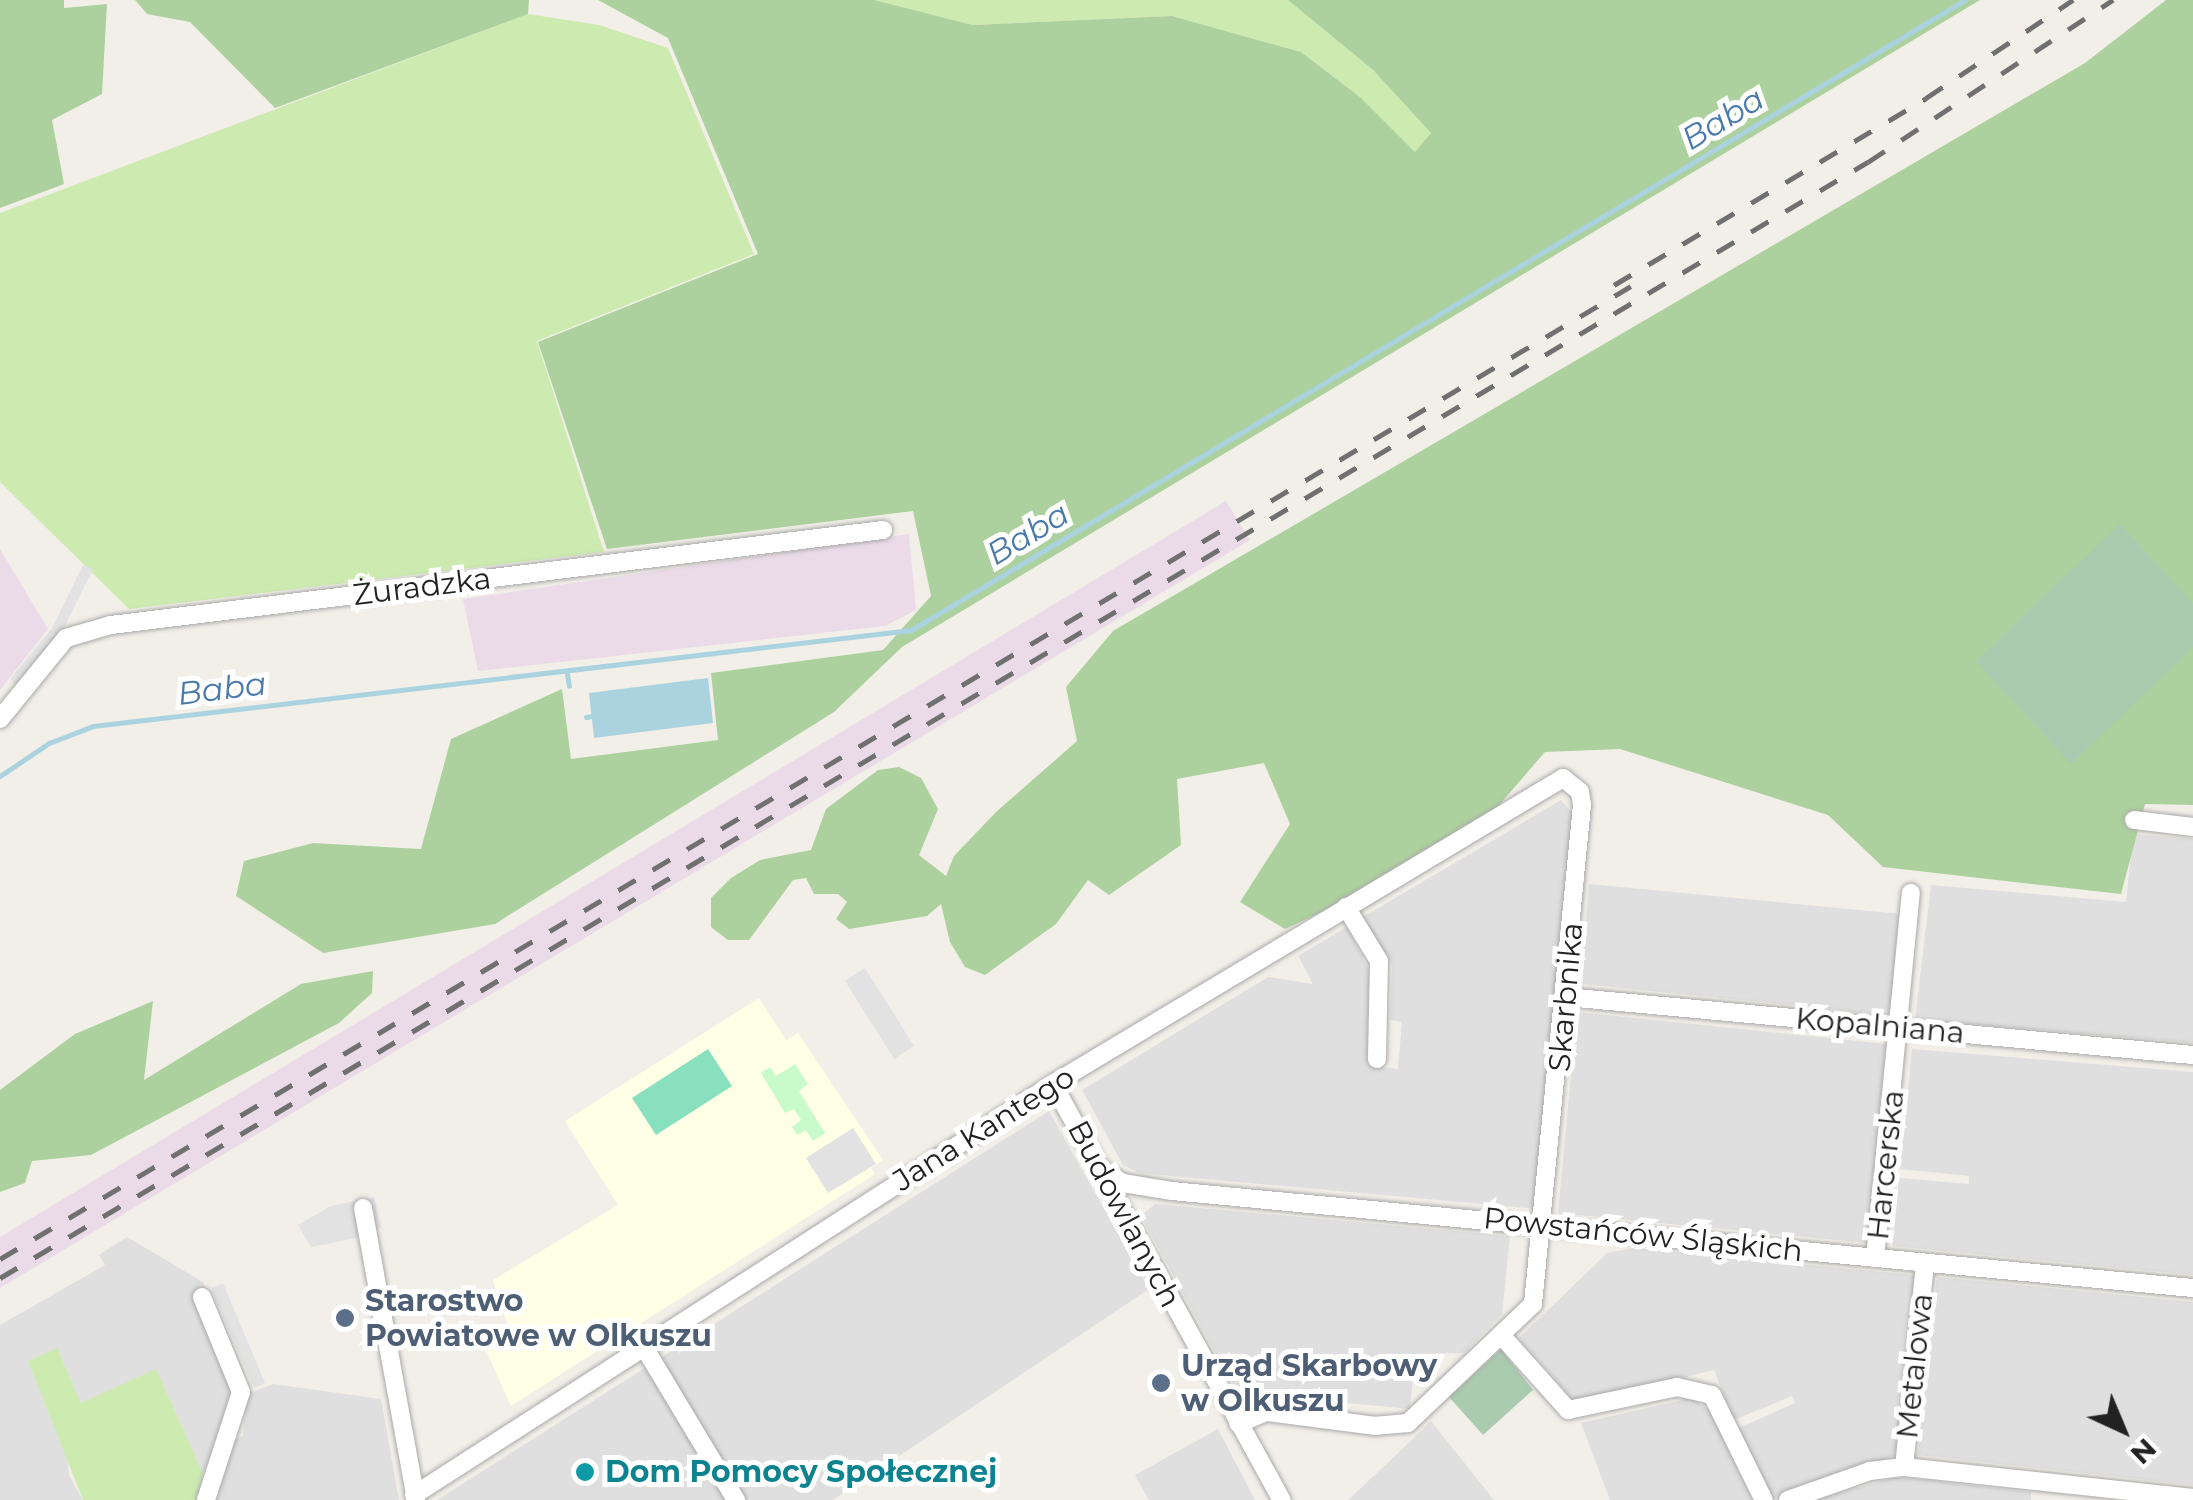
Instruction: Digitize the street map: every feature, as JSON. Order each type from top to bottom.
[{"type":"street","name":"Żuradzka","points":[[0,719],[66,638],[111,625],[883,530]]},
{"type":"street","name":"Jana Kantego","points":[[415,1497],[1053,1084],[1563,778]]},
{"type":"street","name":"Skarbnika","points":[[1238,1424],[1266,1412],[1376,1426],[1408,1423],[1533,1304],[1544,1224],[1582,805],[1580,792],[1563,778]]},
{"type":"street","points":[[2134,820],[2193,827]]},
{"type":"street","name":"Harcerska","points":[[1876,1258],[1901,1028],[1910,894]]},
{"type":"street","points":[[1346,908],[1382,976],[1377,1059]]},
{"type":"street","name":"Kopalniana","points":[[1566,997],[2193,1056]]},
{"type":"street","name":"Budowlanych","points":[[1053,1084],[1282,1500]]},
{"type":"street","name":"Powstańców Śląskich","points":[[1098,1167],[1142,1187],[2193,1288]]},
{"type":"street","points":[[364,1208],[415,1497]]},
{"type":"street","name":"Metalowa","points":[[1904,1466],[1924,1265]]},
{"type":"street","points":[[202,1297],[241,1392],[206,1500]]},
{"type":"street","points":[[1502,1335],[1568,1410],[1677,1387],[1712,1395],[1764,1500]]},
{"type":"street","points":[[644,1346],[736,1500]]},
{"type":"street","points":[[1788,1500],[1870,1471],[1904,1466],[2040,1491],[2193,1498]]},
{"type":"shaded area","points":[[1226,501],[1250,540],[0,1288],[0,1237]]},
{"type":"shaded area","points":[[2120,524],[2193,604],[2193,647],[2071,764],[1976,661]]},
{"type":"shaded area","points":[[909,534],[916,610],[885,626],[478,671],[463,599]]},
{"type":"shaded area","points":[[0,549],[48,629],[0,690]]},
{"type":"shaded area","points":[[83,565],[93,569],[61,634],[17,686],[10,679],[52,628]]},
{"type":"shaded area","points":[[1561,800],[1572,813],[1537,1209],[1139,1173],[1123,1165],[1082,1090],[1268,977],[1313,984],[1298,956],[1347,927],[1371,974],[1368,1065],[1398,1069],[1402,1022],[1390,1020],[1392,964],[1363,917]]},
{"type":"shaded area","points":[[2133,834],[2193,839],[2193,1043],[1915,1019],[1931,885],[2126,902]]},
{"type":"shaded area","points":[[1589,884],[1901,914],[1890,1015],[1581,984]]},
{"type":"shaded area","points":[[865,968],[914,1046],[894,1059],[845,981]]},
{"type":"shaded area","points":[[759,998],[786,1040],[798,1033],[883,1160],[871,1168],[875,1174],[511,1406],[486,1350],[504,1337],[507,1323],[493,1280],[618,1205],[565,1121]]},
{"type":"shaded area","points":[[1577,1012],[1886,1044],[1867,1243],[1558,1213]]},
{"type":"shaded area","points":[[1912,1049],[2193,1072],[2193,1275],[1892,1246],[1899,1178],[1969,1184],[1969,1176],[1900,1169]]},
{"type":"shaded area","points":[[1049,1111],[1149,1289],[833,1500],[437,1500]]},
{"type":"shaded area","points":[[853,1128],[876,1164],[828,1193],[806,1158]]},
{"type":"shaded area","points":[[374,1197],[381,1227],[367,1236],[311,1247],[298,1225],[331,1206]]},
{"type":"shaded area","points":[[1155,1204],[1510,1236],[1502,1314],[1464,1353],[1415,1354],[1410,1409],[1237,1392],[1141,1216]]},
{"type":"shaded area","points":[[127,1237],[203,1282],[208,1295],[236,1392],[203,1473],[156,1370],[81,1404],[57,1349],[69,1475],[83,1500],[0,1500],[0,1325],[105,1265],[99,1255]]},
{"type":"shaded area","points":[[1633,1248],[1915,1275],[1896,1455],[1772,1499],[1739,1428],[1795,1403],[1792,1396],[1734,1420],[1714,1370],[1570,1406],[1563,1388],[1519,1338],[1607,1253]]},
{"type":"shaded area","points":[[1937,1277],[2193,1302],[2193,1485],[1918,1455]]},
{"type":"shaded area","points":[[223,1283],[265,1383],[254,1388],[211,1288]]},
{"type":"shaded area","points":[[1501,1349],[1533,1390],[1483,1435],[1449,1397]]},
{"type":"shaded area","points":[[273,1384],[381,1399],[399,1500],[212,1500],[225,1442],[243,1436],[246,1395]]},
{"type":"shaded area","points":[[1691,1398],[1712,1412],[1752,1500],[1610,1500],[1581,1423]]},
{"type":"shaded area","points":[[1431,1421],[1494,1500],[1348,1500],[1397,1454]]},
{"type":"shaded area","points":[[1218,1429],[1255,1500],[1149,1500],[1135,1475]]},
{"type":"shaded area","points":[[1897,1477],[2031,1492],[2031,1500],[1814,1500]]},
{"type":"green space","points":[[0,0],[64,0],[64,8],[107,4],[102,94],[52,120],[64,184],[0,208]]},
{"type":"green space","points":[[135,0],[529,0],[528,14],[275,108],[190,22],[147,14]]},
{"type":"green space","points":[[598,0],[874,0],[973,25],[1172,16],[1301,52],[1360,97],[1415,152],[1431,133],[1373,70],[1288,0],[1980,0],[902,647],[834,712],[495,924],[323,953],[236,896],[244,861],[313,843],[421,849],[451,739],[562,689],[571,759],[718,740],[711,673],[883,650],[931,596],[913,511],[607,549],[538,342],[758,254],[668,38]]},
{"type":"green space","points":[[874,0],[1288,0],[1373,70],[1432,134],[1415,152],[1360,97],[1301,52],[1172,16],[973,25]]},
{"type":"green space","points":[[2166,0],[2193,0],[2193,805],[2145,804],[2121,894],[1883,867],[1828,815],[1620,749],[1545,752],[1494,811],[1356,896],[1285,929],[1240,902],[1290,824],[1264,763],[1177,779],[1181,845],[1109,895],[1088,880],[1056,924],[985,975],[965,967],[950,942],[941,904],[927,916],[849,929],[836,919],[847,902],[838,894],[814,894],[806,878],[793,880],[749,940],[728,940],[711,927],[711,898],[731,878],[760,860],[811,850],[826,809],[878,770],[899,767],[921,778],[938,809],[919,855],[946,876],[954,856],[996,812],[1077,741],[1066,687],[1113,631],[2085,63]]},
{"type":"green space","points":[[528,14],[599,25],[668,48],[754,254],[537,341],[604,552],[129,609],[0,482],[0,213]]},
{"type":"green space","points":[[373,971],[372,993],[339,1023],[91,1155],[32,1161],[25,1183],[0,1192],[0,1090],[75,1034],[153,1001],[144,1080],[301,984]]},
{"type":"green space","points":[[708,1049],[732,1086],[656,1135],[632,1098]]},
{"type":"green space","points":[[795,1064],[808,1084],[799,1091],[825,1133],[813,1141],[806,1130],[797,1135],[792,1127],[801,1120],[794,1109],[785,1113],[761,1073],[770,1067],[776,1076]]},
{"type":"green space","points":[[57,1348],[81,1403],[156,1369],[203,1473],[198,1500],[83,1500],[28,1361]]},
{"type":"water","points":[[708,678],[713,723],[594,738],[589,693]]},
{"type":"waterway","name":"Baba","points":[[0,776],[49,743],[93,726],[911,630],[1965,0]]},
{"type":"waterway","points":[[567,674],[569,686]]},
{"type":"waterway","points":[[586,717],[592,716]]},
{"type":"railway","points":[[1614,285],[1926,98],[2073,0]]},
{"type":"railway","points":[[0,1278],[1868,162],[2113,0]]},
{"type":"railway","points":[[0,1259],[1631,286]]},
{"type":"place","name":"Starostwo Powiatowe w Olkuszu","points":[[345,1318]]},
{"type":"place","name":"Urząd Skarbowy w Olkuszu","points":[[1161,1383]]},
{"type":"place","name":"Dom Pomocy Społecznej","points":[[585,1472]]}]
